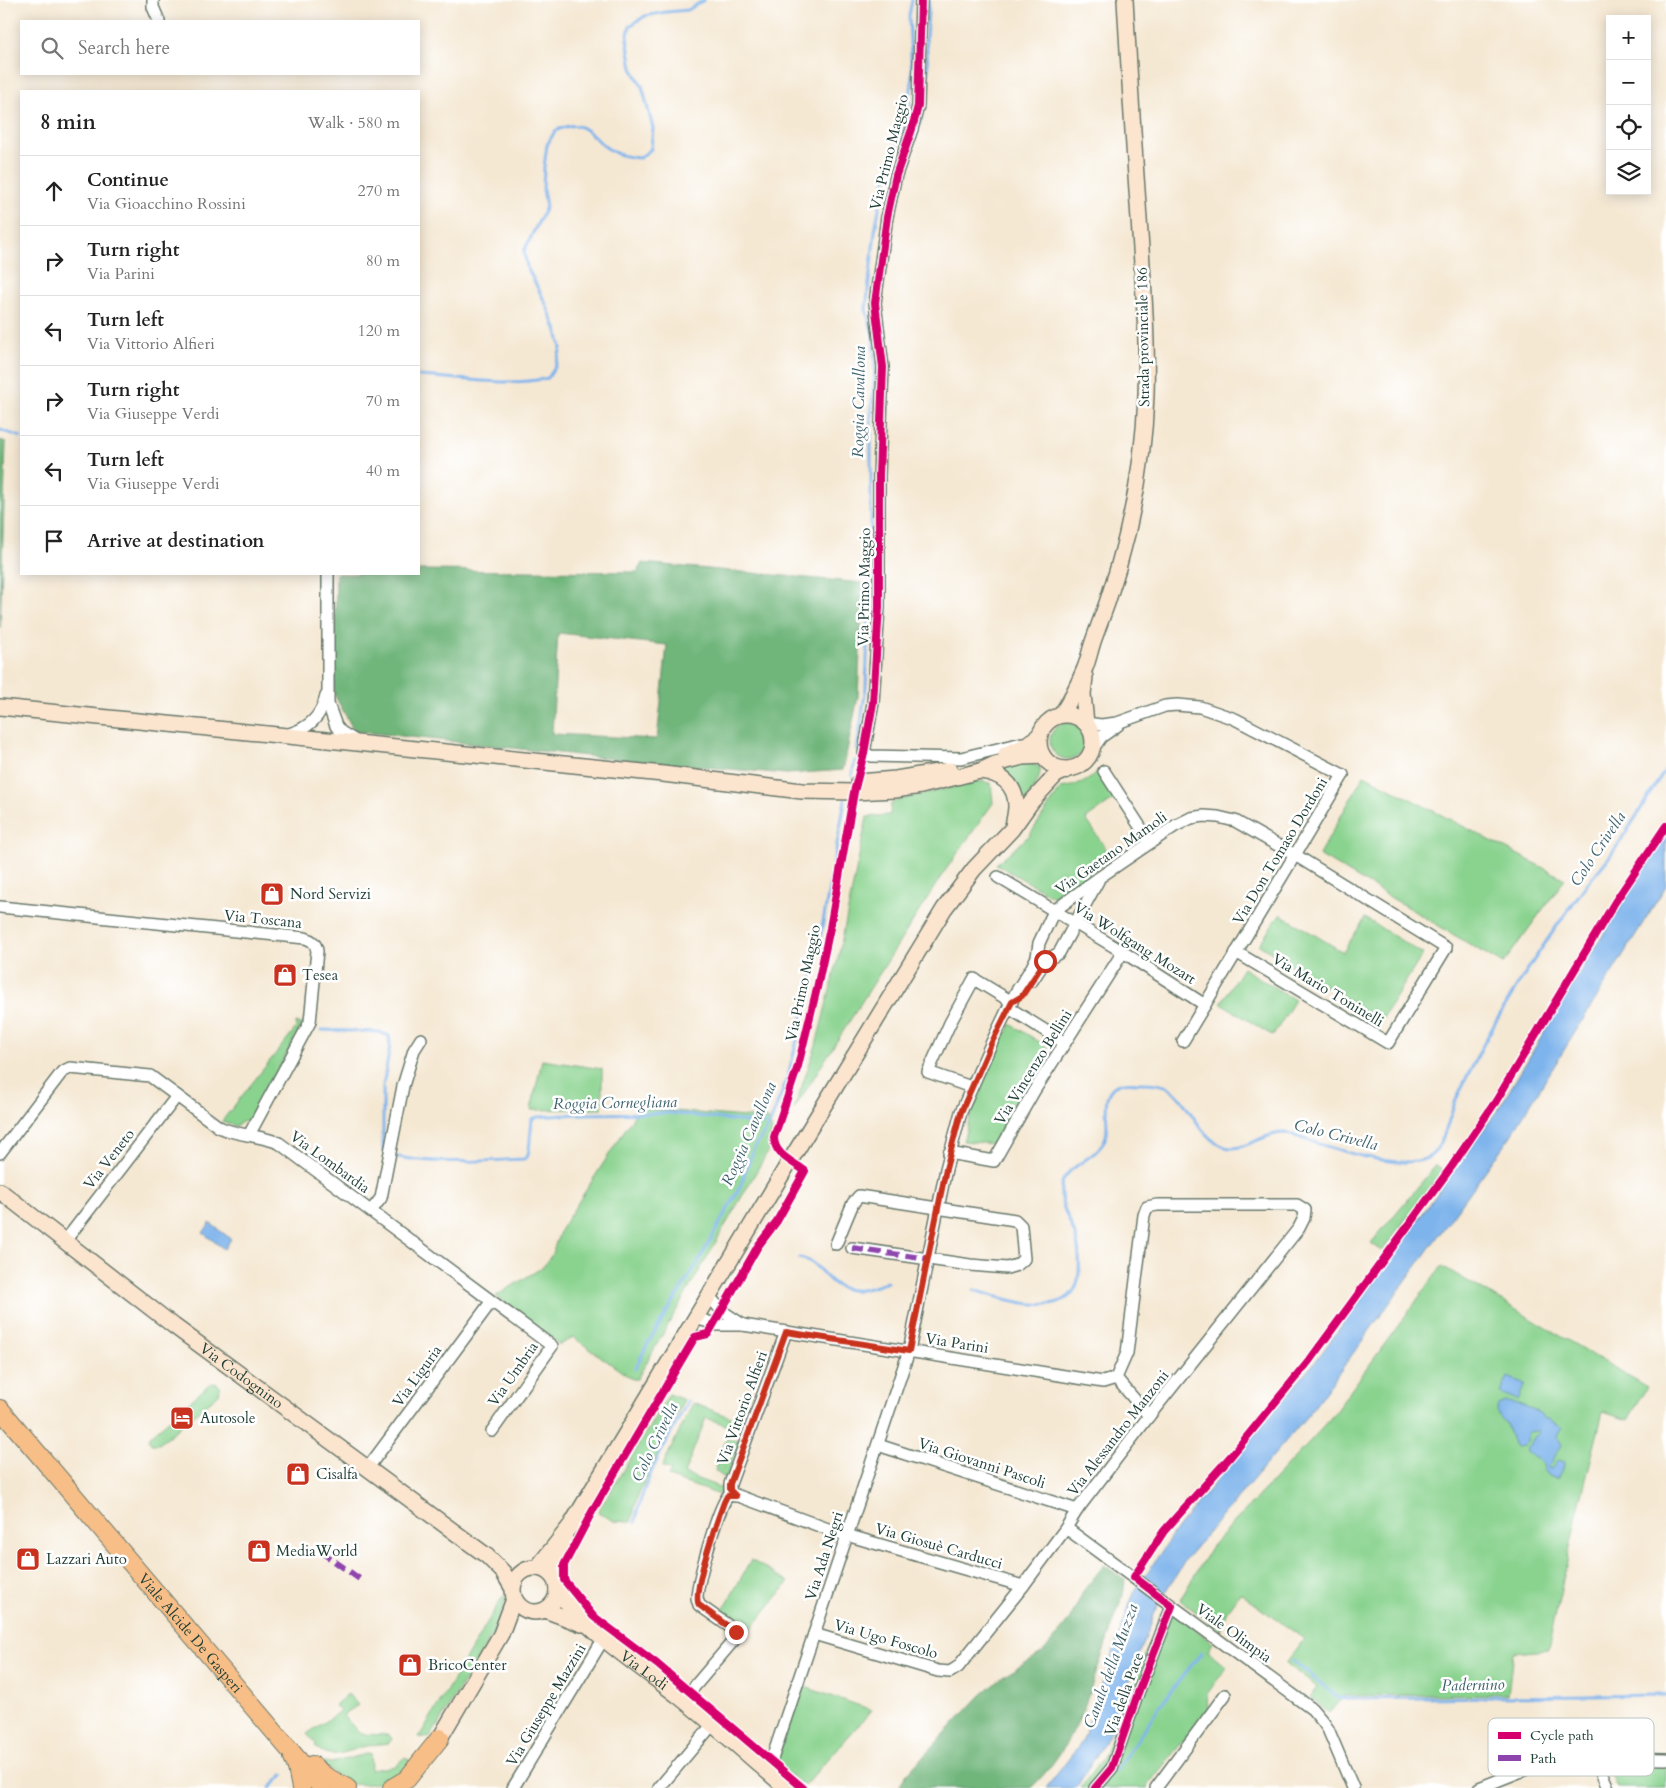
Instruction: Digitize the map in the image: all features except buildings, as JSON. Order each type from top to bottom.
[{"type":"main road","name":"Viale Alcide De Gasperi","points":[[0,1409],[322,1788]]},
{"type":"main road","points":[[278,1735],[298,1750],[325,1776],[347,1788]]},
{"type":"main road","points":[[392,1788],[407,1779],[440,1738]]},
{"type":"main road","points":[[415,1788],[440,1738]]},
{"type":"main road","points":[[290,1749],[297,1768],[300,1788]]},
{"type":"street","points":[[153,0],[153,7],[159,20]]},
{"type":"street","name":"Via Primo Maggio","points":[[921,0],[918,106],[896,175],[887,217],[875,303],[883,367],[879,476],[879,607],[873,703],[864,753],[871,756],[961,758],[1036,738]]},
{"type":"street","name":"Strada provinciale 186","points":[[1086,666],[1090,648],[1115,583],[1129,527],[1139,471],[1145,415],[1145,314],[1125,0]]},
{"type":"street","points":[[328,575],[327,692],[330,710],[336,726],[350,738],[363,744]]},
{"type":"street","points":[[755,784],[856,782],[896,779],[945,771],[993,760],[1023,747],[1036,738],[1048,722],[1061,715],[1072,698],[1086,666]]},
{"type":"street","points":[[551,1575],[571,1525],[944,909],[974,869],[1012,829],[1032,801],[1056,775],[1083,764],[1089,758],[1092,750],[1092,735],[1086,723],[1083,694],[1086,666]]},
{"type":"street","points":[[283,736],[303,730],[312,723],[319,715],[327,692]]},
{"type":"street","name":"Via Don Tomaso Dordoni","points":[[1086,723],[1109,724],[1152,710],[1177,705],[1211,709],[1236,719],[1343,775],[1183,1041]]},
{"type":"street","points":[[0,707],[755,784],[802,791],[854,792],[894,790],[945,781],[980,771],[995,764],[1014,760],[1045,759]]},
{"type":"street","points":[[1061,715],[1074,716],[1086,723]]},
{"type":"street","name":"Via Don Tomaso Dordoni","points":[[1092,750],[1096,742],[1106,732],[1126,720]]},
{"type":"street","points":[[1036,738],[1045,759],[1056,768],[1067,770]]},
{"type":"street","points":[[1032,801],[1043,776],[1045,759]]},
{"type":"street","points":[[980,771],[992,772],[1001,776],[1013,792],[1016,805],[1012,829]]},
{"type":"street","points":[[1104,771],[1150,842]]},
{"type":"street","name":"Via Gaetano Mamoli","points":[[1054,911],[1150,842],[1191,818],[1204,816],[1235,821],[1295,855]]},
{"type":"street","name":"Via Mario Toninelli","points":[[1236,952],[1388,1043],[1446,948],[1295,855]]},
{"type":"street","name":"Via Wolfgang Mozart","points":[[998,877],[1205,1004]]},
{"type":"street","points":[[1011,1005],[1022,996],[1045,961],[1058,953],[1076,924],[1100,877]]},
{"type":"street","name":"Via Toscana","points":[[0,907],[305,938],[313,942],[317,951],[310,1022],[248,1135]]},
{"type":"street","name":"Via Ada Negri","points":[[768,1771],[909,1351],[949,1153],[961,1112],[971,1087],[1011,1005],[1037,957],[1039,943],[1054,911]]},
{"type":"street","name":"Via Vincenzo Bellini","points":[[949,1153],[994,1161],[1034,1090],[1122,952]]},
{"type":"street","points":[[971,1087],[928,1072],[950,1023],[974,979],[1065,1043]]},
{"type":"street","points":[[371,1210],[381,1198],[404,1086],[414,1050],[421,1039]]},
{"type":"street","name":"Via Lombardia","points":[[0,1153],[66,1069],[150,1076],[218,1127],[230,1132],[279,1143],[371,1210],[491,1302]]},
{"type":"street","name":"Via Veneto","points":[[64,1241],[177,1096]]},
{"type":"street","name":"Via Codognino","points":[[0,1191],[174,1326],[487,1556],[503,1572],[513,1593]]},
{"type":"street","points":[[836,1244],[853,1203],[859,1196],[1015,1220],[1021,1226],[1024,1259],[1017,1265],[1007,1268],[928,1260],[852,1248]]},
{"type":"street","name":"Via Alessandro Manzoni","points":[[950,1672],[958,1667],[1023,1586],[1077,1510],[1149,1416],[1299,1228],[1304,1218],[1305,1210],[1297,1205],[1287,1204],[1157,1205],[1147,1207],[1144,1215],[1127,1353],[1116,1378]]},
{"type":"street","name":"Via Parini","points":[[709,1296],[722,1312],[743,1325]]},
{"type":"street","name":"Via Umbria","points":[[491,1302],[552,1346],[492,1430]]},
{"type":"street","name":"Via Liguria","points":[[367,1469],[491,1302]]},
{"type":"street","name":"Via Parini","points":[[696,1318],[718,1325],[743,1325],[1103,1382],[1116,1378]]},
{"type":"street","name":"Via Vittorio Alfieri","points":[[736,1496],[730,1490],[730,1484],[786,1332]]},
{"type":"street","points":[[1116,1378],[1149,1416]]},
{"type":"street","name":"Via Giovanni Pascoli","points":[[878,1444],[1077,1510]]},
{"type":"street","points":[[684,1700],[736,1636],[736,1632],[733,1629],[699,1605],[697,1598],[708,1550],[727,1496],[736,1496],[846,1535]]},
{"type":"street","points":[[440,1738],[502,1634],[513,1593],[514,1580],[531,1569],[571,1525]]},
{"type":"street","name":"Viale Olimpia","points":[[1066,1528],[1318,1716],[1333,1739],[1353,1788]]},
{"type":"street","name":"Via Giosuè Carducci","points":[[846,1535],[1023,1586]]},
{"type":"street","name":"Via Codognino","points":[[487,1556],[508,1565],[531,1569]]},
{"type":"street","points":[[502,1634],[519,1620],[554,1602],[557,1590],[551,1575],[543,1569],[531,1569]]},
{"type":"street","name":"Via Lodi","points":[[557,1590],[568,1606],[598,1634],[684,1700],[768,1771],[782,1787]]},
{"type":"street","points":[[513,1593],[522,1609],[539,1611]]},
{"type":"street","name":"Via della Pace","points":[[1095,1788],[1112,1768],[1170,1604]]},
{"type":"street","name":"Via Lodi","points":[[539,1611],[562,1615],[598,1634]]},
{"type":"street","name":"Via Giuseppe Mazzini","points":[[513,1788],[598,1634]]},
{"type":"street","name":"Via Ugo Foscolo","points":[[814,1634],[938,1671],[950,1672]]},
{"type":"street","points":[[1156,1787],[1225,1695]]},
{"type":"street","points":[[659,1788],[712,1725]]},
{"type":"street","points":[[1478,1788],[1508,1776]]},
{"type":"street","points":[[1603,1776],[1608,1788]]},
{"type":"green space","points":[[0,440],[6,442],[0,628]]},
{"type":"green space","points":[[642,563],[863,583],[858,697],[843,770],[787,774],[614,759],[354,731],[334,694],[336,575],[420,575],[420,570],[637,572]],"holes":[[[558,633],[667,645],[657,739],[552,734]]]},
{"type":"green space","points":[[1068,723],[1075,724],[1081,728],[1085,734],[1085,748],[1081,754],[1075,758],[1068,759],[1061,758],[1055,754],[1051,748],[1050,741],[1051,734],[1055,728],[1061,724]]},
{"type":"green space","points":[[1023,761],[1040,767],[1040,772],[1034,789],[1020,808],[1001,767]]},
{"type":"green space","points":[[1099,770],[1116,798],[1086,819],[1113,859],[1054,897],[996,864],[1029,836],[1061,788],[1082,783]]},
{"type":"green space","points":[[1364,775],[1565,879],[1503,964],[1319,855]]},
{"type":"green space","points":[[978,781],[991,783],[993,803],[940,878],[794,1109],[816,1045],[838,959],[867,817],[890,815],[891,804],[899,800]]},
{"type":"green space","points":[[1280,914],[1343,952],[1365,918],[1423,954],[1381,1021],[1259,945]]},
{"type":"green space","points":[[1243,968],[1295,1000],[1273,1036],[1221,1003]]},
{"type":"green space","points":[[296,1023],[302,1025],[254,1114],[235,1126],[222,1121],[296,1028]]},
{"type":"green space","points":[[1011,1024],[1049,1048],[994,1144],[963,1141],[976,1096]]},
{"type":"green space","points":[[542,1060],[602,1069],[602,1109],[531,1110]]},
{"type":"green space","points":[[639,1108],[768,1119],[772,1131],[767,1153],[637,1379],[632,1379],[573,1337],[560,1345],[496,1296],[543,1267],[551,1256],[561,1229]]},
{"type":"green space","points":[[1436,1165],[1443,1170],[1382,1251],[1371,1243]]},
{"type":"green space","points":[[1442,1266],[1647,1387],[1628,1420],[1603,1412],[1578,1511],[1548,1650],[1513,1653],[1508,1694],[1344,1696],[1329,1713],[1310,1697],[1318,1688],[1286,1664],[1304,1639],[1240,1593],[1226,1612],[1224,1623],[1220,1630],[1180,1600],[1211,1547],[1326,1424]]},
{"type":"green space","points":[[210,1384],[218,1384],[220,1388],[219,1394],[159,1444],[151,1444],[150,1436]]},
{"type":"green space","points":[[669,1394],[684,1400],[638,1495],[631,1522],[614,1521],[598,1512]]},
{"type":"green space","points":[[693,1403],[746,1423],[743,1431],[706,1418],[684,1474],[722,1488],[720,1495],[668,1477],[671,1470],[662,1467]]},
{"type":"green space","points":[[726,1438],[740,1440],[726,1479],[715,1471]]},
{"type":"green space","points":[[751,1560],[789,1582],[748,1633],[721,1614]]},
{"type":"green space","points":[[1104,1565],[1125,1580],[1123,1595],[1083,1711],[1061,1752],[1039,1780],[1031,1788],[899,1788],[905,1776],[980,1696],[1001,1678],[1043,1652],[1070,1619],[1084,1590]]},
{"type":"green space","points":[[503,1596],[506,1596],[505,1603],[495,1630],[430,1738],[419,1737]]},
{"type":"green space","points":[[1173,1612],[1213,1643],[1208,1651],[1227,1667],[1207,1694],[1208,1710],[1147,1786],[1148,1788],[1080,1788],[1103,1758],[1161,1613]]},
{"type":"green space","points":[[802,1686],[872,1710],[804,1786],[776,1763]]},
{"type":"green space","points":[[348,1694],[358,1705],[343,1715],[360,1734],[389,1735],[392,1739],[389,1743],[362,1747],[337,1754],[320,1751],[315,1746],[316,1744],[307,1734],[340,1711],[335,1705]]},
{"type":"green space","points":[[370,1753],[371,1770],[395,1766],[405,1757],[412,1762],[406,1769],[392,1778],[383,1782],[365,1785],[347,1783],[319,1761],[331,1763]]},
{"type":"green space","points":[[1654,1765],[1666,1765],[1666,1788],[1617,1788],[1612,1776],[1654,1776]]},
{"type":"water","name":"Canale della Muzza","points":[[1666,833],[1666,886],[1510,1137],[1312,1410],[1186,1559],[1157,1607],[1111,1732],[1076,1788],[1046,1788],[1082,1742],[1134,1592],[1178,1527],[1318,1358],[1499,1108]]},
{"type":"water","points":[[210,1223],[231,1239],[224,1249],[203,1233]]},
{"type":"water","points":[[1508,1377],[1525,1384],[1518,1400],[1500,1393]]},
{"type":"water","points":[[1505,1402],[1532,1409],[1544,1419],[1549,1419],[1562,1428],[1557,1436],[1562,1445],[1547,1468],[1551,1469],[1558,1460],[1564,1462],[1559,1478],[1548,1475],[1543,1470],[1540,1461],[1527,1453],[1527,1448],[1537,1431],[1528,1432],[1527,1441],[1523,1446],[1517,1447],[1513,1444],[1506,1424],[1496,1412],[1498,1405]]},
{"type":"waterway","points":[[420,376],[500,382],[532,381],[548,378],[555,367],[561,348],[557,331],[546,304],[527,267],[524,251],[546,207],[543,189],[547,145],[555,131],[575,126],[587,130],[606,147],[621,155],[640,158],[651,149],[653,128],[642,86],[632,68],[627,39],[630,26],[645,16],[688,10],[704,0]]},
{"type":"waterway","name":"Roggia Cavallona","points":[[857,750],[866,687],[871,548],[871,417],[875,367],[873,336],[866,309],[875,231],[882,192],[908,113],[912,82],[909,16],[912,0]]},
{"type":"waterway","name":"Roggia Cornegliana","points":[[905,172],[924,109],[927,90],[926,37],[929,0]]},
{"type":"waterway","points":[[0,430],[20,437]]},
{"type":"waterway","name":"Roggia Cavallona","points":[[852,775],[855,761]]},
{"type":"waterway","name":"Colo Crivella","points":[[974,1290],[1019,1302],[1052,1304],[1065,1299],[1075,1289],[1079,1273],[1078,1249],[1075,1235],[1063,1206],[1061,1188],[1063,1180],[1068,1173],[1102,1144],[1107,1129],[1107,1099],[1113,1088],[1122,1083],[1152,1083],[1168,1087],[1176,1093],[1208,1136],[1225,1147],[1239,1147],[1270,1136],[1286,1133],[1379,1160],[1416,1161],[1429,1157],[1439,1147],[1462,1087],[1517,985],[1572,904],[1613,852],[1666,769]]},
{"type":"waterway","name":"Roggia Cavallona","points":[[635,1369],[648,1343],[697,1264],[740,1187],[754,1148],[769,1126],[788,1076],[814,972],[845,800]]},
{"type":"waterway","name":"Roggia Cornegliana","points":[[321,1030],[379,1032],[389,1036],[390,1046],[383,1086],[383,1149],[387,1154]]},
{"type":"waterway","name":"Roggia Cornegliana","points":[[393,1156],[425,1161],[524,1159],[528,1155],[532,1119],[538,1117],[578,1114],[670,1113],[765,1124]]},
{"type":"waterway","name":"Colo Crivella","points":[[799,1258],[808,1260],[832,1282],[848,1290],[860,1290],[887,1282]]},
{"type":"waterway","name":"Colo Crivella","points":[[635,1522],[650,1475],[688,1401]]},
{"type":"waterway","name":"Padernino","points":[[1115,1772],[1164,1700],[1202,1652]]},
{"type":"waterway","name":"Padernino","points":[[1293,1661],[1336,1696],[1345,1699],[1666,1695]]},
{"type":"waterway","name":"Roggia Cavallona","points":[[270,1788],[284,1774]]},
{"type":"marked path","points":[[852,1248],[928,1259]]},
{"type":"marked path","points":[[320,1551],[361,1580]]},
{"type":"cycle path","points":[[803,1788],[657,1664],[593,1616],[564,1580],[564,1565],[594,1508],[695,1337],[708,1334],[758,1246],[777,1221],[805,1171],[780,1153],[774,1137],[798,1066],[817,988],[873,703],[879,607],[879,476],[883,367],[875,303],[887,217],[896,175],[918,106],[921,0]]},
{"type":"cycle path","points":[[1095,1788],[1112,1768],[1138,1693],[1172,1606],[1134,1577],[1164,1531],[1231,1456],[1309,1361],[1452,1166],[1496,1101],[1615,902],[1666,826]]},
{"type":"place","name":"Nord Servizi","points":[[272,894]]},
{"type":"place","name":"Tesea","points":[[285,975]]},
{"type":"place","name":"Autosole","points":[[182,1418]]},
{"type":"place","name":"Cisalfa","points":[[298,1474]]},
{"type":"place","name":"MediaWorld","points":[[259,1551]]},
{"type":"place","name":"Lazzari Auto","points":[[28,1559]]},
{"type":"place","name":"BricoCenter","points":[[410,1665]]},
{"type":"route","points":[[736,1632],[699,1605],[697,1594],[718,1517],[727,1496],[736,1496],[730,1490],[730,1484],[786,1332],[909,1351],[946,1169],[961,1112],[1012,1002],[1022,996],[1045,961]]}]
